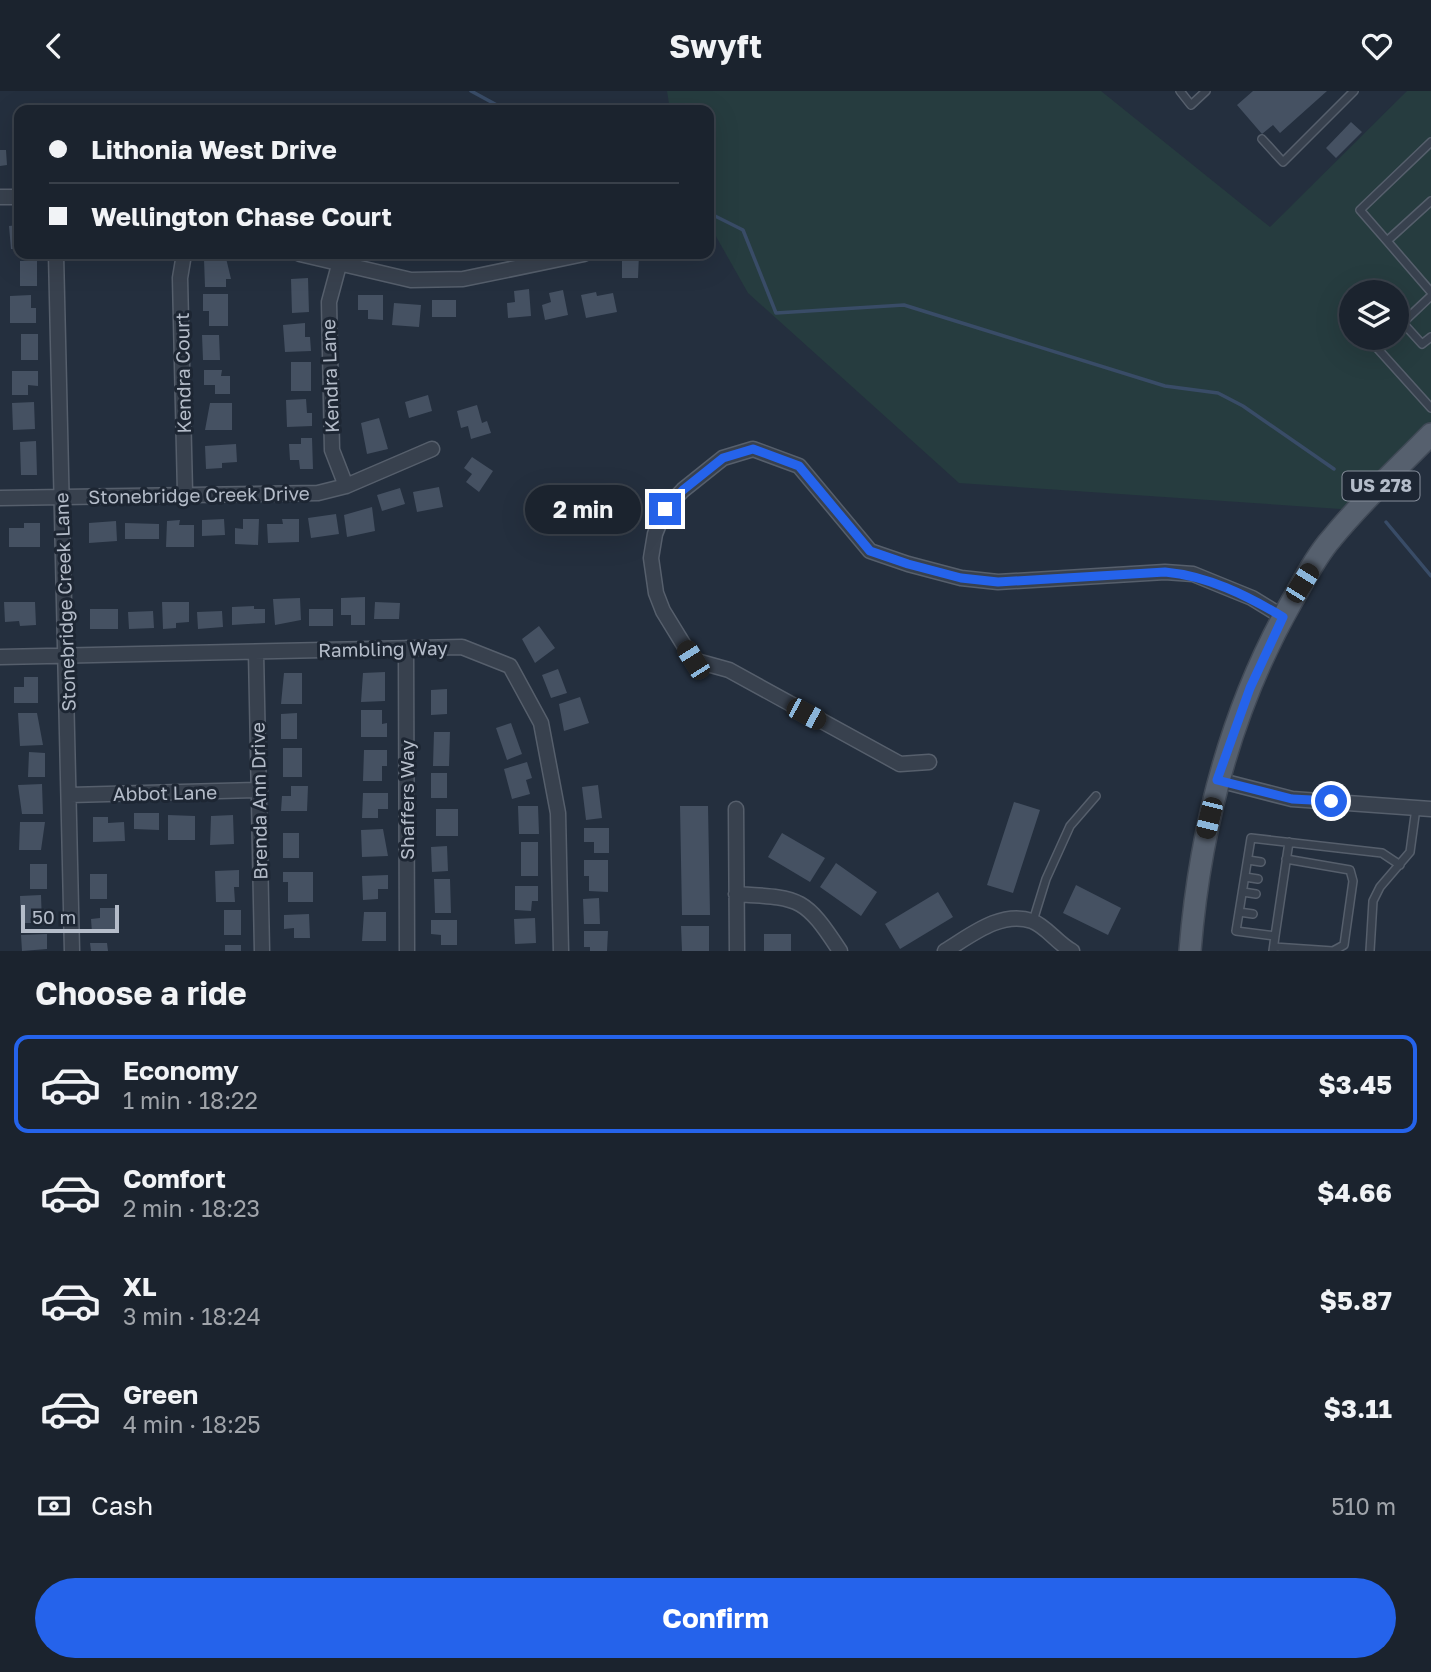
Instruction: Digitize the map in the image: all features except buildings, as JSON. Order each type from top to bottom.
[{"type":"main road","name":"US 278","points":[[1190,951],[1195,895],[1217,780],[1250,688],[1283,617],[1330,539],[1431,434]]},
{"type":"street","name":"Stonebridge Creek Lane","points":[[56,259],[72,951]]},
{"type":"street","name":"Kendra Court","points":[[183,259],[180,278],[185,493]]},
{"type":"street","points":[[318,259],[411,280],[463,279],[560,259]]},
{"type":"street","name":"Kendra Lane","points":[[339,265],[328,302],[332,450],[346,487]]},
{"type":"street","name":"Stonebridge Creek Drive","points":[[0,498],[318,493],[346,487],[432,449]]},
{"type":"street","points":[[929,762],[900,764],[729,670],[693,660],[663,611],[656,593],[651,558],[655,534],[665,509],[683,490],[723,458],[753,449],[799,466],[870,551],[908,564],[961,578],[998,582],[1165,572],[1193,574],[1252,599],[1283,617]]},
{"type":"street","name":"Rambling Way","points":[[0,657],[462,647],[509,666],[541,723],[558,813],[561,951]]},
{"type":"street","name":"Shaffers Way","points":[[406,648],[407,951]]},
{"type":"street","name":"Brenda Ann Drive","points":[[256,652],[262,951]]},
{"type":"street","points":[[1217,780],[1292,799],[1424,809]]},
{"type":"street","name":"Abbot Lane","points":[[70,795],[260,790]]},
{"type":"street","points":[[736,809],[737,951]]},
{"type":"street","points":[[736,894],[788,897],[801,903],[824,927],[840,951]]},
{"type":"street","points":[[945,951],[982,928],[1005,919],[1033,921],[1072,951]]},
{"type":"lane","points":[[1180,91],[1191,105],[1206,91]]},
{"type":"lane","points":[[1262,139],[1283,162],[1354,91]]},
{"type":"lane","points":[[1409,319],[1422,309],[1431,294],[1360,210],[1431,142]]},
{"type":"lane","points":[[1387,241],[1431,201]]},
{"type":"lane","points":[[1409,333],[1423,344],[1431,337]]},
{"type":"lane","points":[[1379,350],[1431,408]]},
{"type":"lane","points":[[1033,921],[1046,879],[1070,826],[1096,796]]},
{"type":"lane","points":[[1370,951],[1373,901],[1380,887],[1410,852],[1424,809]]},
{"type":"lane","points":[[1275,936],[1236,931],[1251,838],[1382,853],[1400,865]]},
{"type":"lane","points":[[1275,864],[1286,862],[1350,870],[1353,881],[1344,945],[1333,951],[1273,949],[1281,897],[1286,862],[1289,842]]},
{"type":"lane","points":[[1248,860],[1261,862]]},
{"type":"lane","points":[[1245,877],[1258,879]]},
{"type":"lane","points":[[1273,881],[1283,883]]},
{"type":"lane","points":[[1243,892],[1256,894]]},
{"type":"lane","points":[[1271,896],[1281,897]]},
{"type":"lane","points":[[1239,912],[1254,914]]},
{"type":"lane","points":[[1268,916],[1278,917]]},
{"type":"green space","points":[[667,91],[1101,91],[1270,227],[1407,91],[1431,91],[1431,440],[1370,511],[959,483],[748,293],[714,233],[714,105],[669,105]]},
{"type":"waterway","points":[[471,91],[497,105]]},
{"type":"waterway","points":[[714,216],[743,230],[776,313],[904,305],[1165,386],[1218,393],[1243,406],[1334,469]]},
{"type":"waterway","points":[[1386,522],[1431,576]]},
{"type":"route","points":[[665,509],[683,490],[723,458],[753,449],[799,466],[870,551],[908,564],[961,578],[998,582],[1165,572],[1193,574],[1252,599],[1283,617],[1235,724],[1217,780],[1292,799],[1331,801]]}]
